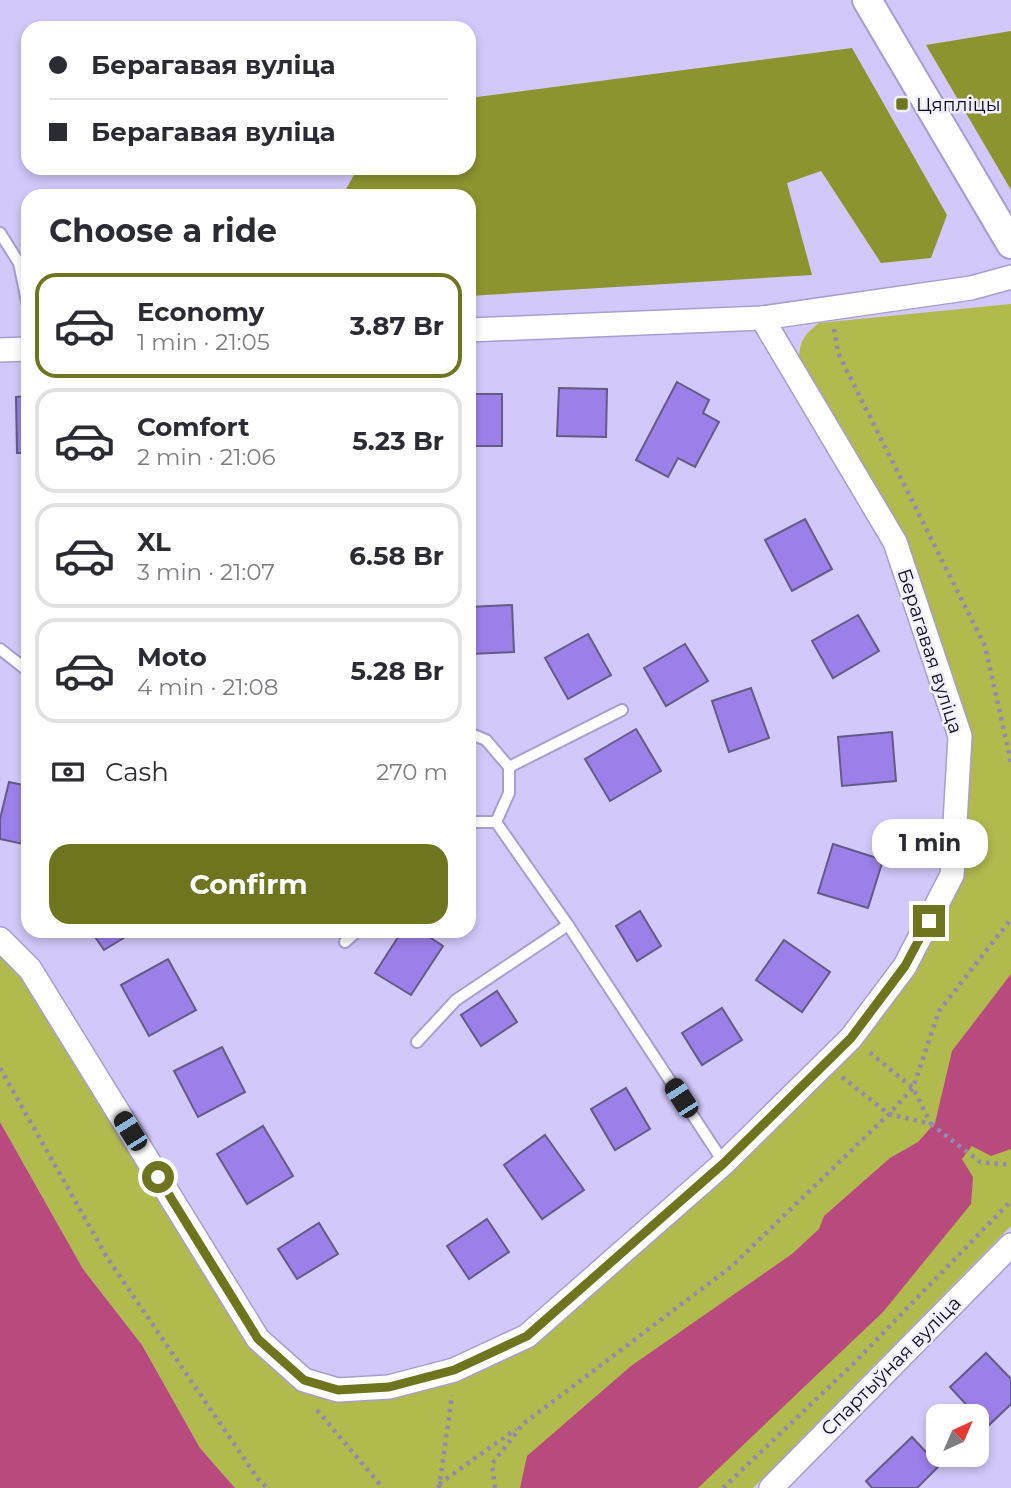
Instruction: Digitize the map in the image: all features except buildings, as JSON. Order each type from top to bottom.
[{"type":"street","points":[[867,0],[1011,244]]},
{"type":"street","points":[[476,330],[762,318],[971,288],[1011,277]]},
{"type":"street","name":"Берагавая вуліца","points":[[0,939],[30,969],[258,1339],[304,1380],[338,1390],[389,1387],[454,1370],[527,1336],[724,1163],[851,1038],[905,966],[952,875],[960,736],[895,542],[762,318]]},
{"type":"street","points":[[0,350],[21,349]]},
{"type":"street","name":"Спартыўная вуліца","points":[[771,1488],[1011,1245]]},
{"type":"lane","points":[[0,233],[19,263],[21,273]]},
{"type":"lane","points":[[0,649],[21,665]]},
{"type":"lane","points":[[509,767],[622,710]]},
{"type":"lane","points":[[476,736],[486,740],[509,767],[509,793],[496,822]]},
{"type":"lane","points":[[476,822],[496,822]]},
{"type":"lane","points":[[496,822],[568,925],[724,1163]]},
{"type":"lane","points":[[417,1042],[456,1000],[568,925]]},
{"type":"lane","points":[[345,942],[349,938]]},
{"type":"path","points":[[830,308],[838,353],[985,646],[1011,762]]},
{"type":"path","points":[[439,1486],[732,1266],[889,1114],[913,1088],[939,1012],[1011,919]]},
{"type":"path","points":[[851,1038],[913,1088],[931,1124]]},
{"type":"path","points":[[825,1064],[889,1114],[931,1124],[980,1162],[1011,1165]]},
{"type":"path","points":[[0,1068],[108,1259],[258,1479],[267,1488]]},
{"type":"path","points":[[723,1488],[853,1364],[1011,1201]]},
{"type":"path","points":[[439,1486],[454,1370]]},
{"type":"path","points":[[304,1380],[302,1392],[383,1488]]},
{"type":"path","points":[[495,1488],[492,1464],[523,1424]]},
{"type":"green space","points":[[1011,31],[1011,190],[926,45]]},
{"type":"green space","points":[[852,48],[947,215],[931,258],[881,263],[821,171],[787,183],[812,275],[476,296],[476,189],[346,189],[354,175],[476,175],[476,97]]},
{"type":"green space","points":[[1011,304],[1011,1226],[753,1488],[235,1488],[200,1448],[142,1345],[83,1269],[0,1122],[0,956],[20,977],[251,1349],[302,1392],[338,1402],[393,1398],[454,1383],[534,1345],[712,1190],[859,1045],[961,879],[970,736],[906,536],[799,359],[804,338],[819,323]]},
{"type":"shaded area","points":[[1011,974],[1011,1149],[991,1156],[972,1146],[962,1159],[973,1177],[971,1204],[883,1312],[698,1488],[520,1488],[527,1456],[631,1366],[792,1254],[819,1229],[824,1216],[890,1158],[918,1142],[935,1123],[952,1051]]},
{"type":"shaded area","points":[[0,1122],[83,1269],[142,1345],[200,1448],[235,1488],[0,1488]]},
{"type":"place","name":"Цяпліцы","points":[[902,104]]},
{"type":"route","points":[[158,1177],[258,1339],[304,1380],[338,1390],[389,1387],[454,1370],[527,1336],[724,1163],[851,1038],[905,966],[929,921]]}]
